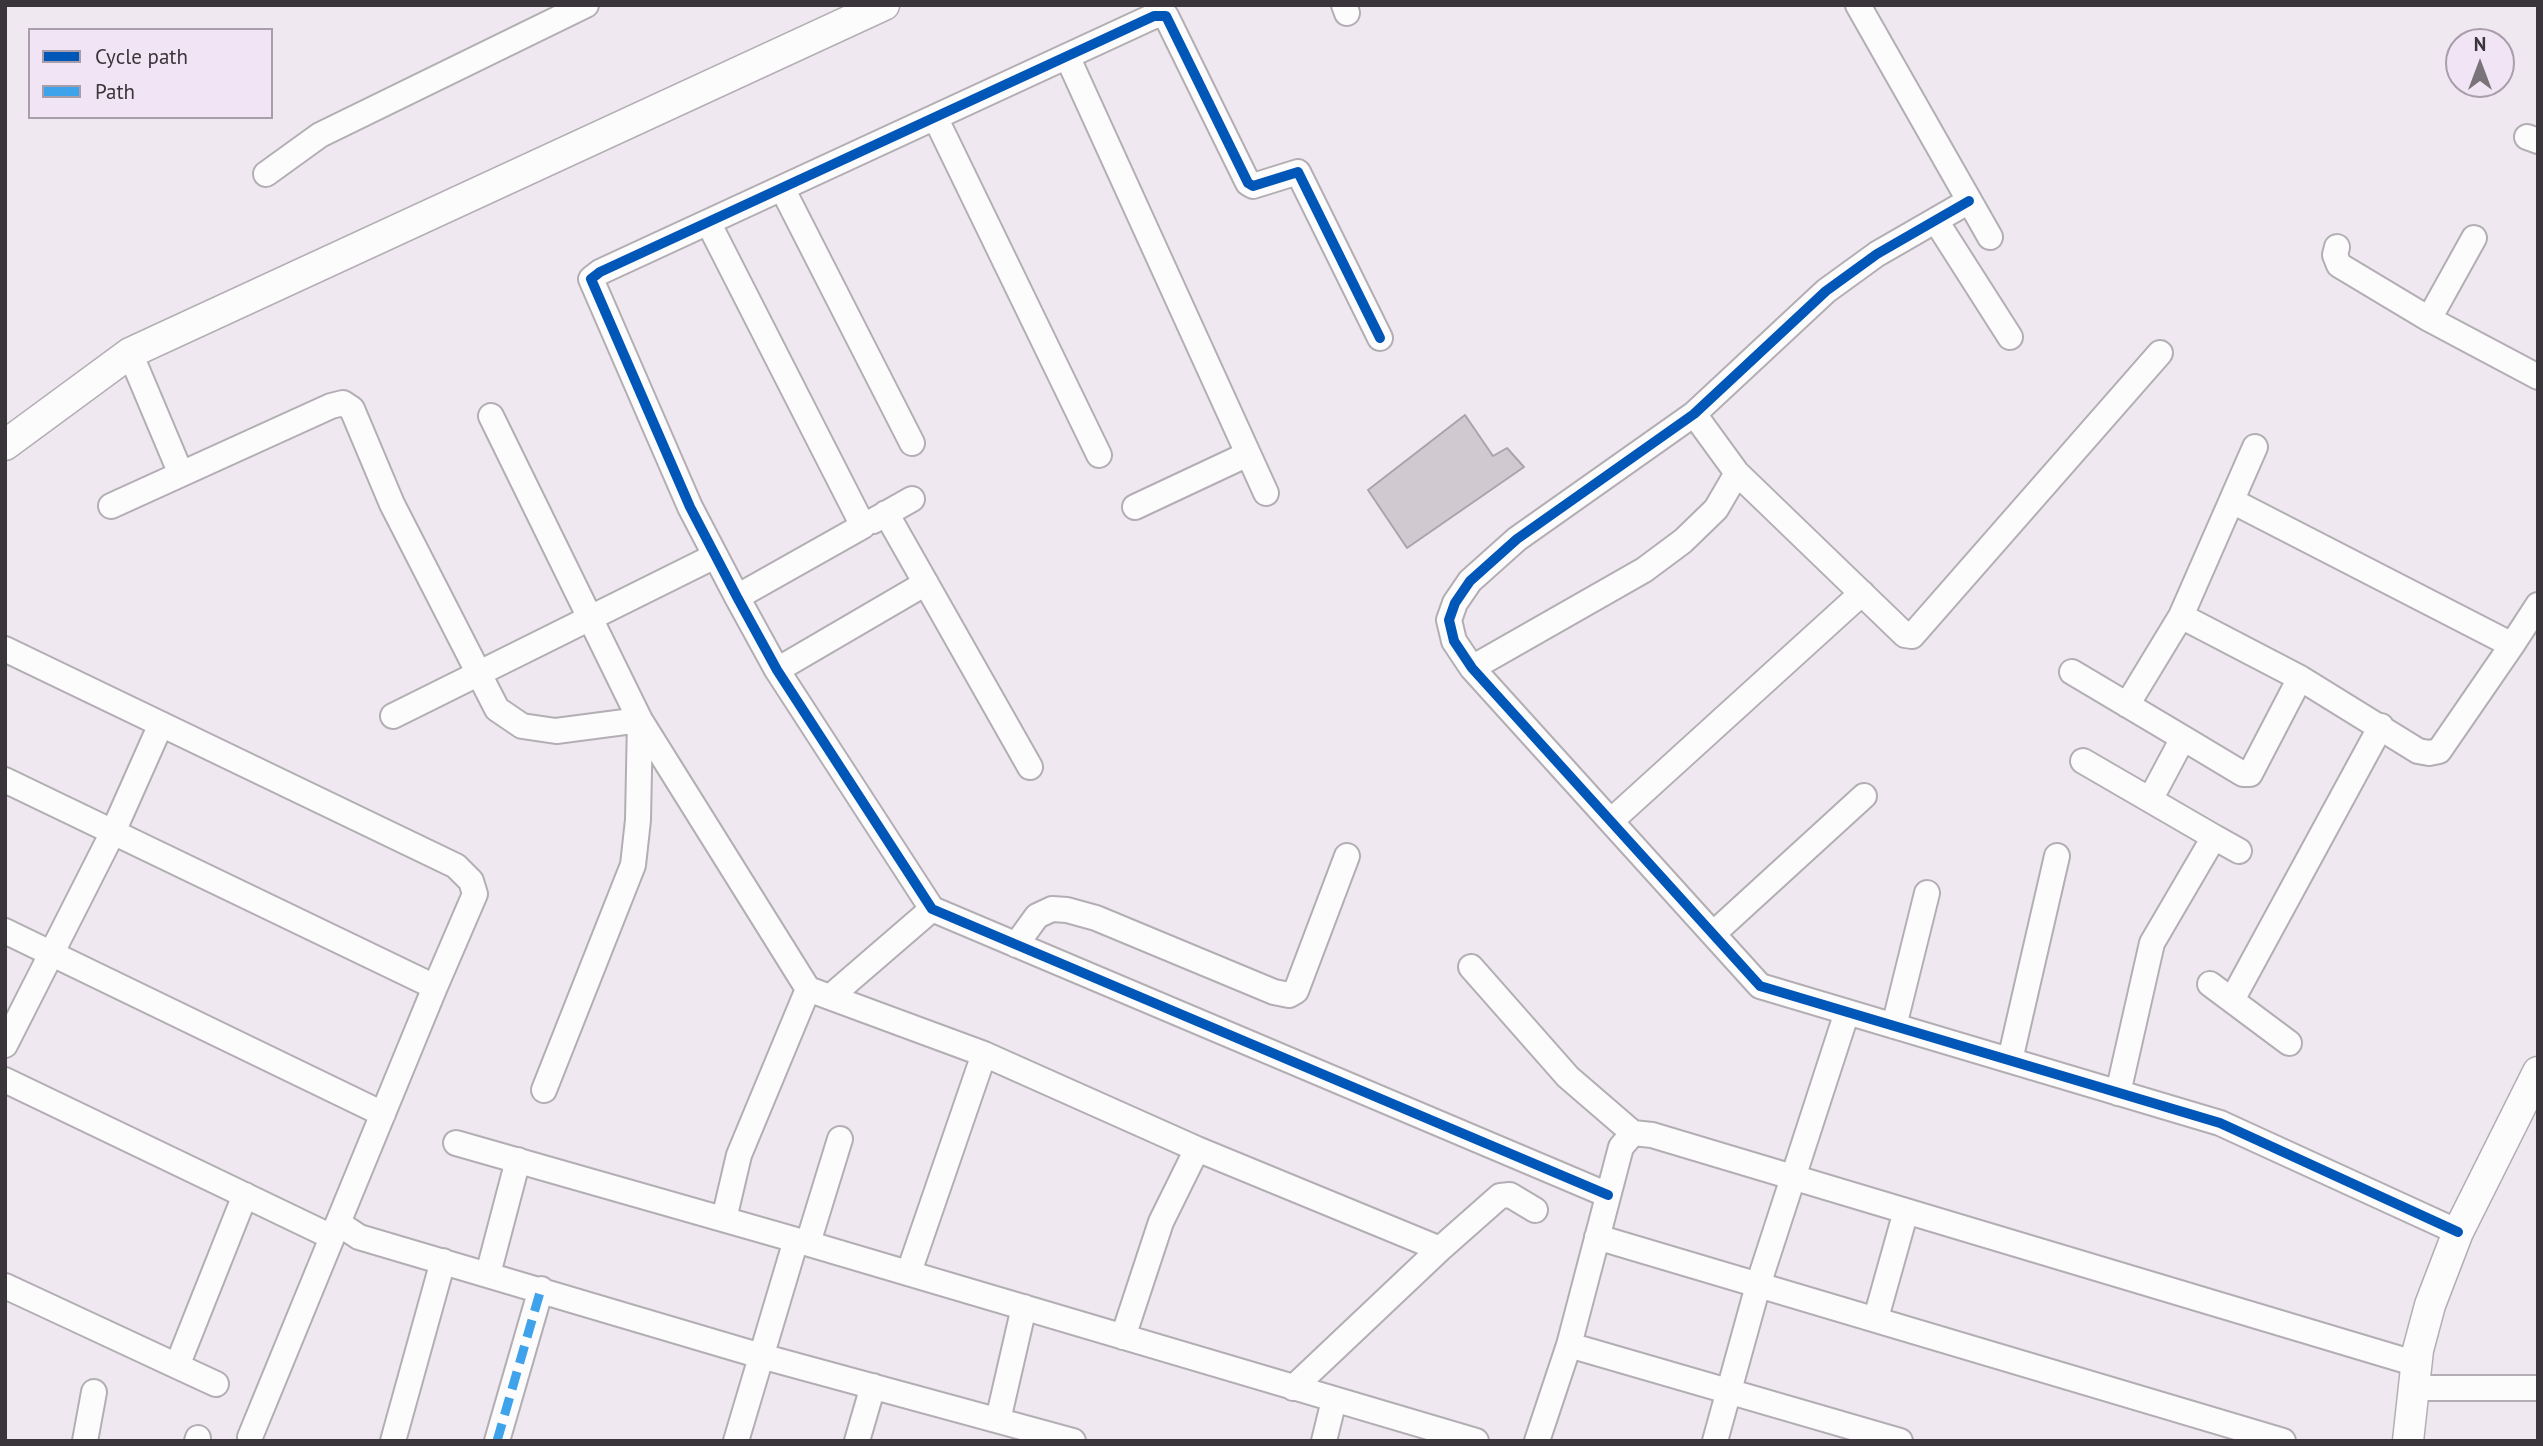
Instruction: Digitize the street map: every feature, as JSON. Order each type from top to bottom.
[{"type":"street","points":[[266,174],[320,135],[586,5]]},
{"type":"street","points":[[5,445],[130,353],[884,5]]},
{"type":"street","points":[[1858,5],[1990,237]]},
{"type":"street","points":[[1380,338],[1298,172],[1253,186],[1248,183],[1166,16],[1153,16],[591,279],[690,507],[737,597],[777,670],[932,909],[1608,1195]]},
{"type":"street","points":[[1067,56],[1266,493]]},
{"type":"street","points":[[935,117],[1099,455]]},
{"type":"street","points":[[782,188],[912,443]]},
{"type":"street","points":[[1969,201],[1877,254],[1826,291],[1694,414],[1517,539],[1470,581],[1455,603],[1449,620],[1454,641],[1472,668],[1760,986],[2220,1123],[2458,1232]]},
{"type":"street","points":[[1936,221],[2010,337]]},
{"type":"street","points":[[708,222],[863,526]]},
{"type":"street","points":[[2429,319],[2474,238]]},
{"type":"street","points":[[2337,247],[2335,255],[2339,265],[2429,319],[2538,377]]},
{"type":"street","points":[[130,353],[181,474]]},
{"type":"street","points":[[1694,414],[1737,474],[1905,635],[1912,636],[2160,353]]},
{"type":"street","points":[[111,506],[331,406],[343,403],[352,409],[392,504],[476,673],[497,709],[522,726],[556,732],[640,720]]},
{"type":"street","points":[[491,416],[640,720],[819,993],[984,1054],[1197,1149],[1440,1249]]},
{"type":"street","points":[[2127,705],[2181,615],[2234,502],[2255,447]]},
{"type":"street","points":[[1135,507],[1248,454]]},
{"type":"street","points":[[1472,668],[1605,594],[1654,563],[1683,541],[1716,509],[1737,474]]},
{"type":"street","points":[[737,597],[912,499]]},
{"type":"street","points":[[2234,502],[2512,645]]},
{"type":"street","points":[[886,513],[1030,767]]},
{"type":"street","points":[[393,716],[588,616],[715,556]]},
{"type":"street","points":[[777,670],[926,583]]},
{"type":"street","points":[[1611,821],[1862,593]]},
{"type":"street","points":[[2181,615],[2300,678],[2418,751],[2439,751],[2538,605]]},
{"type":"street","points":[[5,649],[456,866],[471,881],[475,894],[250,1437]]},
{"type":"street","points":[[2072,672],[2243,774],[2250,774],[2255,769],[2300,678]]},
{"type":"street","points":[[544,1090],[633,865],[638,820],[640,720]]},
{"type":"street","points":[[5,1045],[113,832],[161,724]]},
{"type":"street","points":[[2232,1000],[2381,726]]},
{"type":"street","points":[[2150,800],[2183,738]]},
{"type":"street","points":[[2083,761],[2239,850]]},
{"type":"street","points":[[5,780],[435,987]]},
{"type":"street","points":[[1713,934],[1864,796]]},
{"type":"street","points":[[2118,1093],[2152,943],[2214,837]]},
{"type":"street","points":[[1016,945],[1037,916],[1052,909],[1067,910],[1096,918],[1274,992],[1289,995],[1296,990],[1347,856]]},
{"type":"street","points":[[2010,1060],[2057,856]]},
{"type":"street","points":[[1894,1026],[1927,893]]},
{"type":"street","points":[[724,1219],[739,1156],[819,993],[932,909]]},
{"type":"street","points":[[5,932],[383,1114]]},
{"type":"street","points":[[1471,967],[1568,1076],[1633,1133],[1652,1135],[1906,1211],[2416,1376],[2538,1388]]},
{"type":"street","points":[[2210,984],[2290,1043]]},
{"type":"street","points":[[1715,1441],[1759,1282],[1847,1012]]},
{"type":"street","points":[[909,1272],[984,1054]]},
{"type":"street","points":[[2408,1441],[2416,1376],[2430,1305],[2458,1232],[2538,1072]]},
{"type":"street","points":[[5,1080],[244,1195],[335,1230],[488,1273],[761,1356],[1073,1441]]},
{"type":"street","points":[[1536,1441],[1569,1345],[1621,1147],[1633,1133]]},
{"type":"street","points":[[736,1441],[761,1356],[840,1139]]},
{"type":"street","points":[[456,1143],[909,1272],[1476,1441]]},
{"type":"street","points":[[1123,1337],[1161,1222],[1197,1149]]},
{"type":"street","points":[[488,1273],[518,1160]]},
{"type":"street","points":[[177,1366],[244,1195]]},
{"type":"street","points":[[1293,1388],[1500,1196],[1510,1195],[1535,1210]]},
{"type":"street","points":[[1876,1318],[1906,1211]]},
{"type":"street","points":[[1597,1237],[1759,1282],[2283,1441]]},
{"type":"street","points":[[393,1441],[443,1261]]},
{"type":"street","points":[[5,1286],[216,1384]]},
{"type":"street","points":[[497,1441],[541,1289]]},
{"type":"street","points":[[998,1420],[1024,1307]]},
{"type":"street","points":[[1569,1345],[1900,1441]]},
{"type":"street","points":[[857,1441],[873,1386]]},
{"type":"street","points":[[85,1441],[93,1392]]},
{"type":"street","points":[[1324,1441],[1334,1400]]},
{"type":"building","points":[[1465,415],[1493,456],[1507,448],[1524,467],[1407,548],[1368,490]]},
{"type":"marked path","points":[[497,1441],[541,1289]]},
{"type":"cycle path","points":[[1380,338],[1298,172],[1253,186],[1248,183],[1166,16],[1154,16],[600,272],[591,279],[690,507],[737,597],[777,670],[932,909],[1608,1195]]},
{"type":"cycle path","points":[[1969,201],[1877,254],[1826,291],[1694,414],[1517,539],[1470,581],[1455,603],[1449,620],[1454,641],[1472,668],[1760,986],[2220,1123],[2458,1232]]}]
